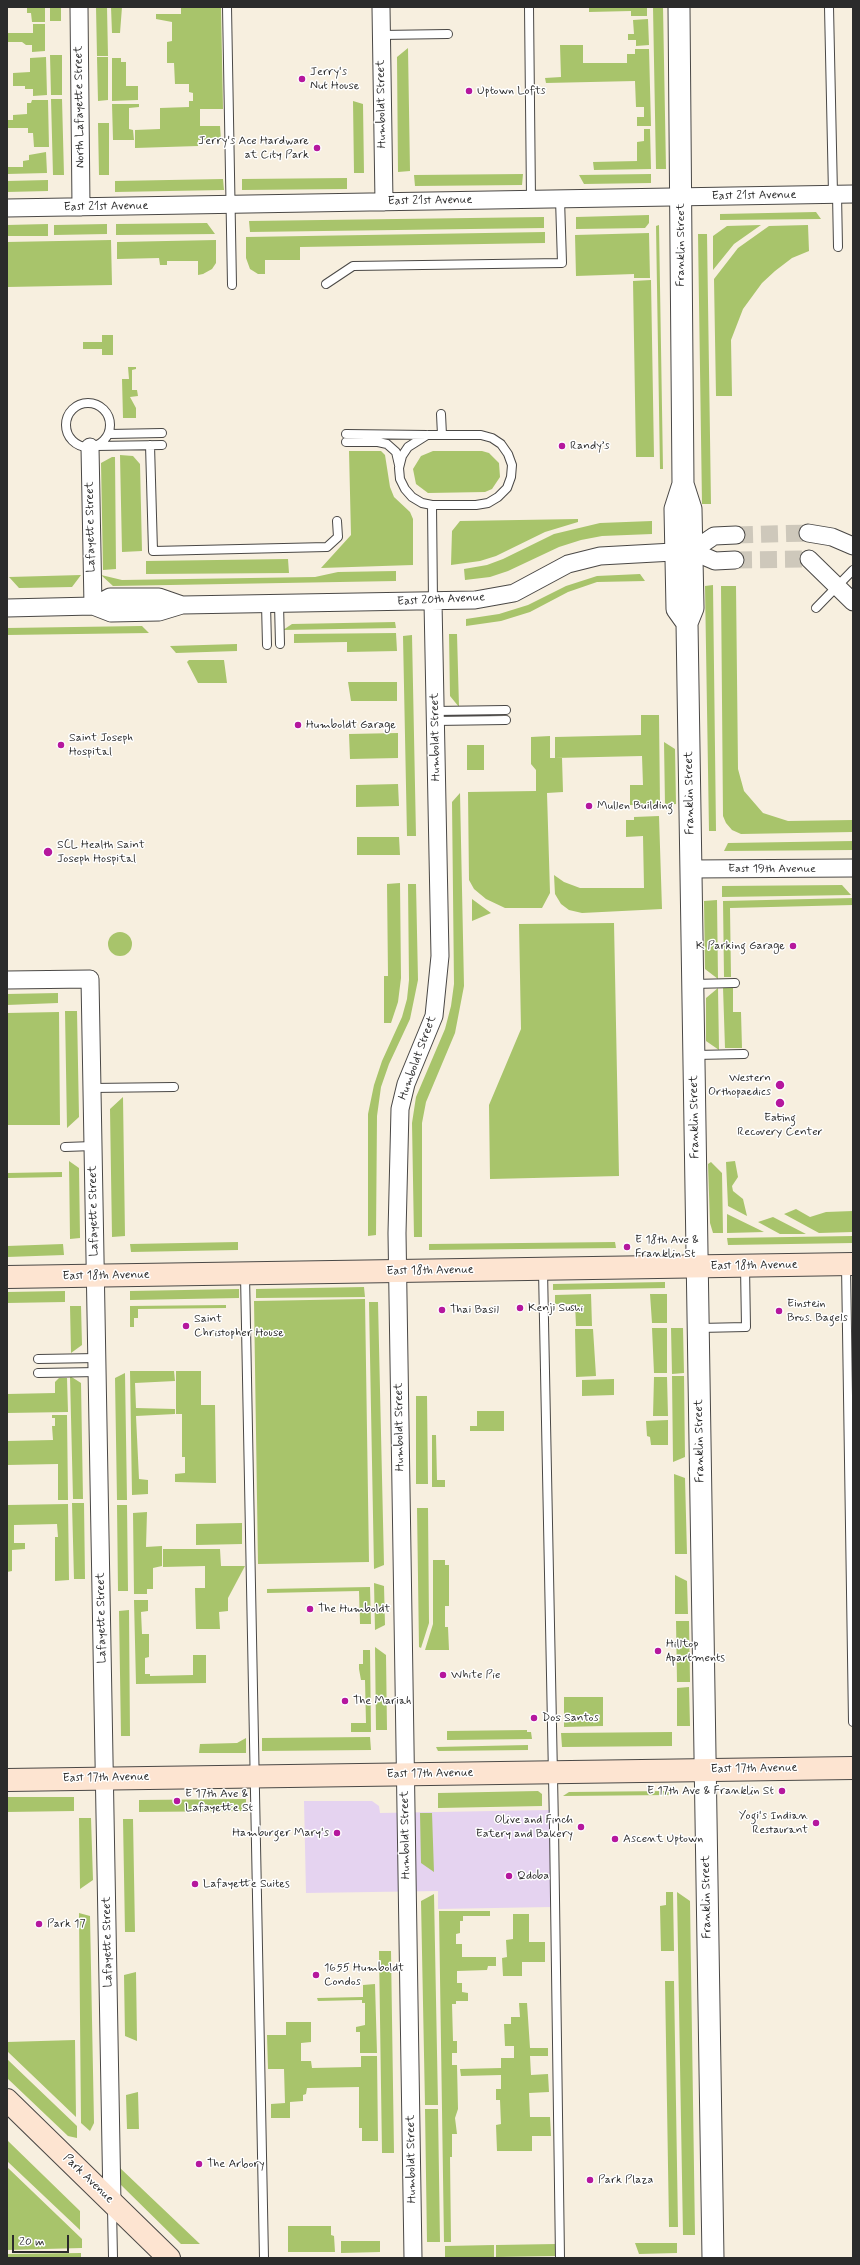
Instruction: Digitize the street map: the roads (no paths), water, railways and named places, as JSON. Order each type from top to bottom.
[{"type":"main road","name":"East 18th Avenue","points":[[7,1277],[850,1264]]},
{"type":"main road","name":"East 17th Avenue","points":[[7,1780],[853,1768]]},
{"type":"main road","name":"Park Avenue","points":[[7,2100],[169,2258]]},
{"type":"street","name":"North Lafayette Street","points":[[79,7],[81,207]]},
{"type":"street","name":"Humboldt Street","points":[[381,7],[384,202]]},
{"type":"street","name":"Franklin Street","points":[[679,7],[682,197],[680,226],[683,484],[675,509],[684,552],[677,609],[687,623],[713,2258]]},
{"type":"street","name":"East 21st Avenue","points":[[7,208],[841,194]]},
{"type":"street","name":"Lafayette Street","points":[[92,447],[93,606]]},
{"type":"street","points":[[808,533],[832,537],[853,546]]},
{"type":"street","points":[[684,552],[714,536],[736,535]]},
{"type":"street","name":"East 20th Avenue","points":[[7,608],[93,606],[111,613],[159,612],[182,605],[433,602],[475,600],[514,593],[568,564],[584,558],[620,554],[684,552]]},
{"type":"street","points":[[684,552],[715,561],[735,560]]},
{"type":"street","points":[[809,559],[853,602]]},
{"type":"street","name":"Humboldt Street","points":[[413,2258],[398,1271],[400,1109],[406,1084],[434,1016],[439,963],[433,602]]},
{"type":"street","name":"East 19th Avenue","points":[[691,869],[853,868]]},
{"type":"street","name":"Lafayette Street","points":[[7,980],[90,979],[112,2203]]},
{"type":"lane","points":[[227,7],[232,285]]},
{"type":"lane","points":[[528,7],[531,199]]},
{"type":"lane","points":[[829,7],[841,194],[838,247]]},
{"type":"lane","points":[[381,35],[448,34]]},
{"type":"lane","points":[[326,284],[353,266],[562,262],[560,199]]},
{"type":"lane","points":[[92,447],[101,443],[109,434],[110,420],[103,408],[90,403],[77,405],[68,415],[66,429],[72,441],[78,445],[92,447],[162,445]]},
{"type":"lane","points":[[441,414],[442,435]]},
{"type":"lane","points":[[109,434],[162,433]]},
{"type":"lane","points":[[399,468],[402,456],[408,447],[427,435]]},
{"type":"lane","points":[[427,435],[442,435],[481,435],[492,438],[501,444],[508,454],[512,465],[511,477],[507,488],[498,497],[488,503],[422,503],[412,497],[405,489],[400,479],[396,452],[387,444],[346,438],[427,435]]},
{"type":"lane","points":[[150,445],[153,551],[327,547],[338,537],[337,521]]},
{"type":"lane","points":[[432,504],[433,602]]},
{"type":"lane","points":[[816,608],[853,570]]},
{"type":"lane","points":[[273,604],[280,644]]},
{"type":"lane","points":[[267,645],[273,604]]},
{"type":"lane","points":[[435,716],[506,710]]},
{"type":"lane","points":[[435,716],[506,720]]},
{"type":"lane","points":[[693,984],[735,983]]},
{"type":"lane","points":[[694,1054],[744,1054]]},
{"type":"lane","points":[[92,1088],[174,1087]]},
{"type":"lane","points":[[65,1147],[93,1146]]},
{"type":"lane","points":[[850,1264],[853,1722]]},
{"type":"lane","points":[[698,1328],[746,1327],[745,1266]]},
{"type":"lane","points":[[543,1269],[553,1772],[560,2258]]},
{"type":"lane","points":[[245,1274],[264,2258]]},
{"type":"lane","points":[[38,1359],[97,1365]]},
{"type":"lane","points":[[38,1373],[97,1365]]},
{"type":"lane","name":"Lafayette Street","points":[[112,2203],[113,2258]]},
{"type":"tunnel","points":[[736,535],[808,533]]},
{"type":"tunnel","points":[[735,560],[809,559]]},
{"type":"place","name":"Jerry's Nut House","points":[[302,79]]},
{"type":"place","name":"Uptown Lofts","points":[[469,91]]},
{"type":"place","name":"Jerry's Ace Hardware at City Park","points":[[317,148]]},
{"type":"place","name":"Randy’s","points":[[562,446]]},
{"type":"place","name":"Humboldt Garage","points":[[298,725]]},
{"type":"place","name":"Saint Joseph Hospital","points":[[61,745]]},
{"type":"place","name":"Mullen Building","points":[[589,806]]},
{"type":"place","name":"SCL Health Saint Joseph Hospital","points":[[48,852]]},
{"type":"place","name":"K Parking Garage","points":[[793,946]]},
{"type":"place","name":"Western Orthopaedics","points":[[780,1085]]},
{"type":"place","name":"Eating Recovery Center","points":[[780,1103]]},
{"type":"place","name":"E 18th Ave & Franklin St","points":[[627,1247]]},
{"type":"place","name":"Kenji Sushi","points":[[520,1308]]},
{"type":"place","name":"Thai Basil","points":[[442,1310]]},
{"type":"place","name":"Einstein Bros. Bagels","points":[[779,1311]]},
{"type":"place","name":"Saint Christopher House","points":[[186,1326]]},
{"type":"place","name":"The Humboldt","points":[[310,1609]]},
{"type":"place","name":"Hilltop Apartments","points":[[658,1651]]},
{"type":"place","name":"White Pie","points":[[443,1675]]},
{"type":"place","name":"The Mariah","points":[[345,1701]]},
{"type":"place","name":"Dos Santos","points":[[534,1718]]},
{"type":"place","name":"E 17th Ave & Franklin St","points":[[782,1791]]},
{"type":"place","name":"E 17th Ave & Lafayette St","points":[[177,1801]]},
{"type":"place","name":"Yogi's Indian Restaurant","points":[[816,1823]]},
{"type":"place","name":"Olive and Finch Eatery and Bakery","points":[[581,1827]]},
{"type":"place","name":"Hamburger Mary's","points":[[337,1833]]},
{"type":"place","name":"Ascent Uptown","points":[[615,1839]]},
{"type":"place","name":"Qdoba","points":[[509,1876]]},
{"type":"place","name":"Lafayette Suites","points":[[195,1884]]},
{"type":"place","name":"Park 17","points":[[39,1924]]},
{"type":"place","name":"1655 Humboldt Condos","points":[[316,1975]]},
{"type":"place","name":"The Arbory","points":[[199,2164]]},
{"type":"place","name":"Park Plaza","points":[[590,2180]]}]
